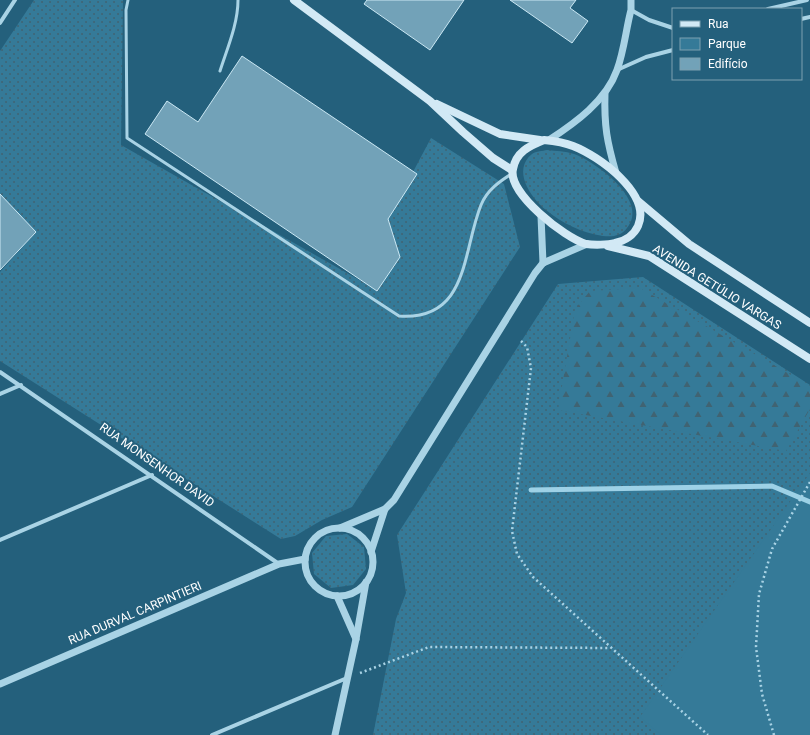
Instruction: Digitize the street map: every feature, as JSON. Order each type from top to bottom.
[{"type":"main road","points":[[294,0],[430,101],[487,153],[512,172],[516,185],[541,216],[565,234],[587,244],[607,246],[623,241],[632,235],[637,228],[641,212],[638,200],[616,173],[584,151],[558,141],[526,139],[500,134],[430,101]]},
{"type":"main road","points":[[512,172],[520,152],[531,145],[546,140]]},
{"type":"main road","name":"AVENIDA GETÚLIO VARGAS","points":[[638,200],[689,244],[810,323]]},
{"type":"main road","name":"AVENIDA GETÚLIO VARGAS","points":[[607,246],[649,256],[810,360]]},
{"type":"street","points":[[0,23],[16,0]]},
{"type":"street","points":[[546,140],[578,120],[606,92],[617,70],[631,10],[630,0]]},
{"type":"street","points":[[775,8],[807,0]]},
{"type":"street","points":[[631,10],[649,20],[672,28]]},
{"type":"street","points":[[617,70],[646,57],[672,50]]},
{"type":"street","points":[[606,92],[604,118],[606,138],[616,173]]},
{"type":"street","points":[[541,216],[543,263]]},
{"type":"street","points":[[340,528],[359,534],[366,542],[371,552],[373,562],[371,573],[366,582],[358,590],[348,595],[337,596],[326,594],[317,588],[308,575],[305,559],[308,548],[321,533],[340,528],[385,509],[394,500],[535,273],[543,263],[587,244]]},
{"type":"street","name":"RUA MONSENHOR DAVID","points":[[0,372],[152,475],[279,564]]},
{"type":"street","points":[[0,394],[21,385]]},
{"type":"street","points":[[0,540],[152,475]]},
{"type":"street","points":[[371,552],[385,509]]},
{"type":"street","points":[[279,564],[305,559]]},
{"type":"street","name":"RUA DURVAL CARPINTIERI","points":[[0,684],[279,564]]},
{"type":"street","points":[[335,735],[356,639],[366,582]]},
{"type":"street","points":[[337,596],[356,639]]},
{"type":"street","points":[[212,735],[347,678]]},
{"type":"lane","points":[[128,0],[126,10],[127,138],[399,316],[413,317],[428,314],[447,301],[458,286],[481,203],[496,183],[512,172]]},
{"type":"lane","points":[[220,72],[238,10],[238,0]]},
{"type":"path","points":[[521,341],[527,347],[531,368],[512,531],[517,554],[533,577],[708,735]]},
{"type":"path","points":[[774,735],[762,694],[756,647],[759,594],[772,549],[810,482]]},
{"type":"path","points":[[347,678],[429,647],[610,648]]},
{"type":"green space","points":[[34,0],[123,0],[121,145],[377,290],[388,219],[431,138],[504,184],[520,247],[352,507],[322,520],[295,536],[281,539],[0,361],[0,272],[36,232],[0,194],[0,51]]},
{"type":"green space","points":[[547,150],[571,153],[584,158],[607,174],[617,184],[626,195],[632,206],[632,217],[625,231],[610,236],[595,235],[566,223],[552,215],[540,205],[529,191],[523,175],[526,160],[532,154]]},
{"type":"green space","points":[[643,277],[810,385],[810,735],[373,735],[396,619],[406,593],[397,535],[558,284]]},
{"type":"green space","points":[[640,288],[810,386],[810,409],[786,451],[558,410],[575,309],[590,291]]},
{"type":"green space","points":[[810,473],[810,735],[661,735],[640,717]]},
{"type":"green space","points":[[347,534],[364,547],[366,569],[353,585],[331,588],[314,574],[312,553],[326,536]]},
{"type":"building","points":[[367,0],[464,0],[430,50],[364,4]]},
{"type":"building","points":[[510,0],[576,0],[570,8],[588,21],[572,43]]},
{"type":"building","points":[[242,56],[417,174],[388,219],[400,257],[377,291],[145,134],[167,101],[198,122]]},
{"type":"building","points":[[0,194],[36,232],[0,270]]},
{"type":"waterway","points":[[531,490],[772,486],[810,502]]}]
